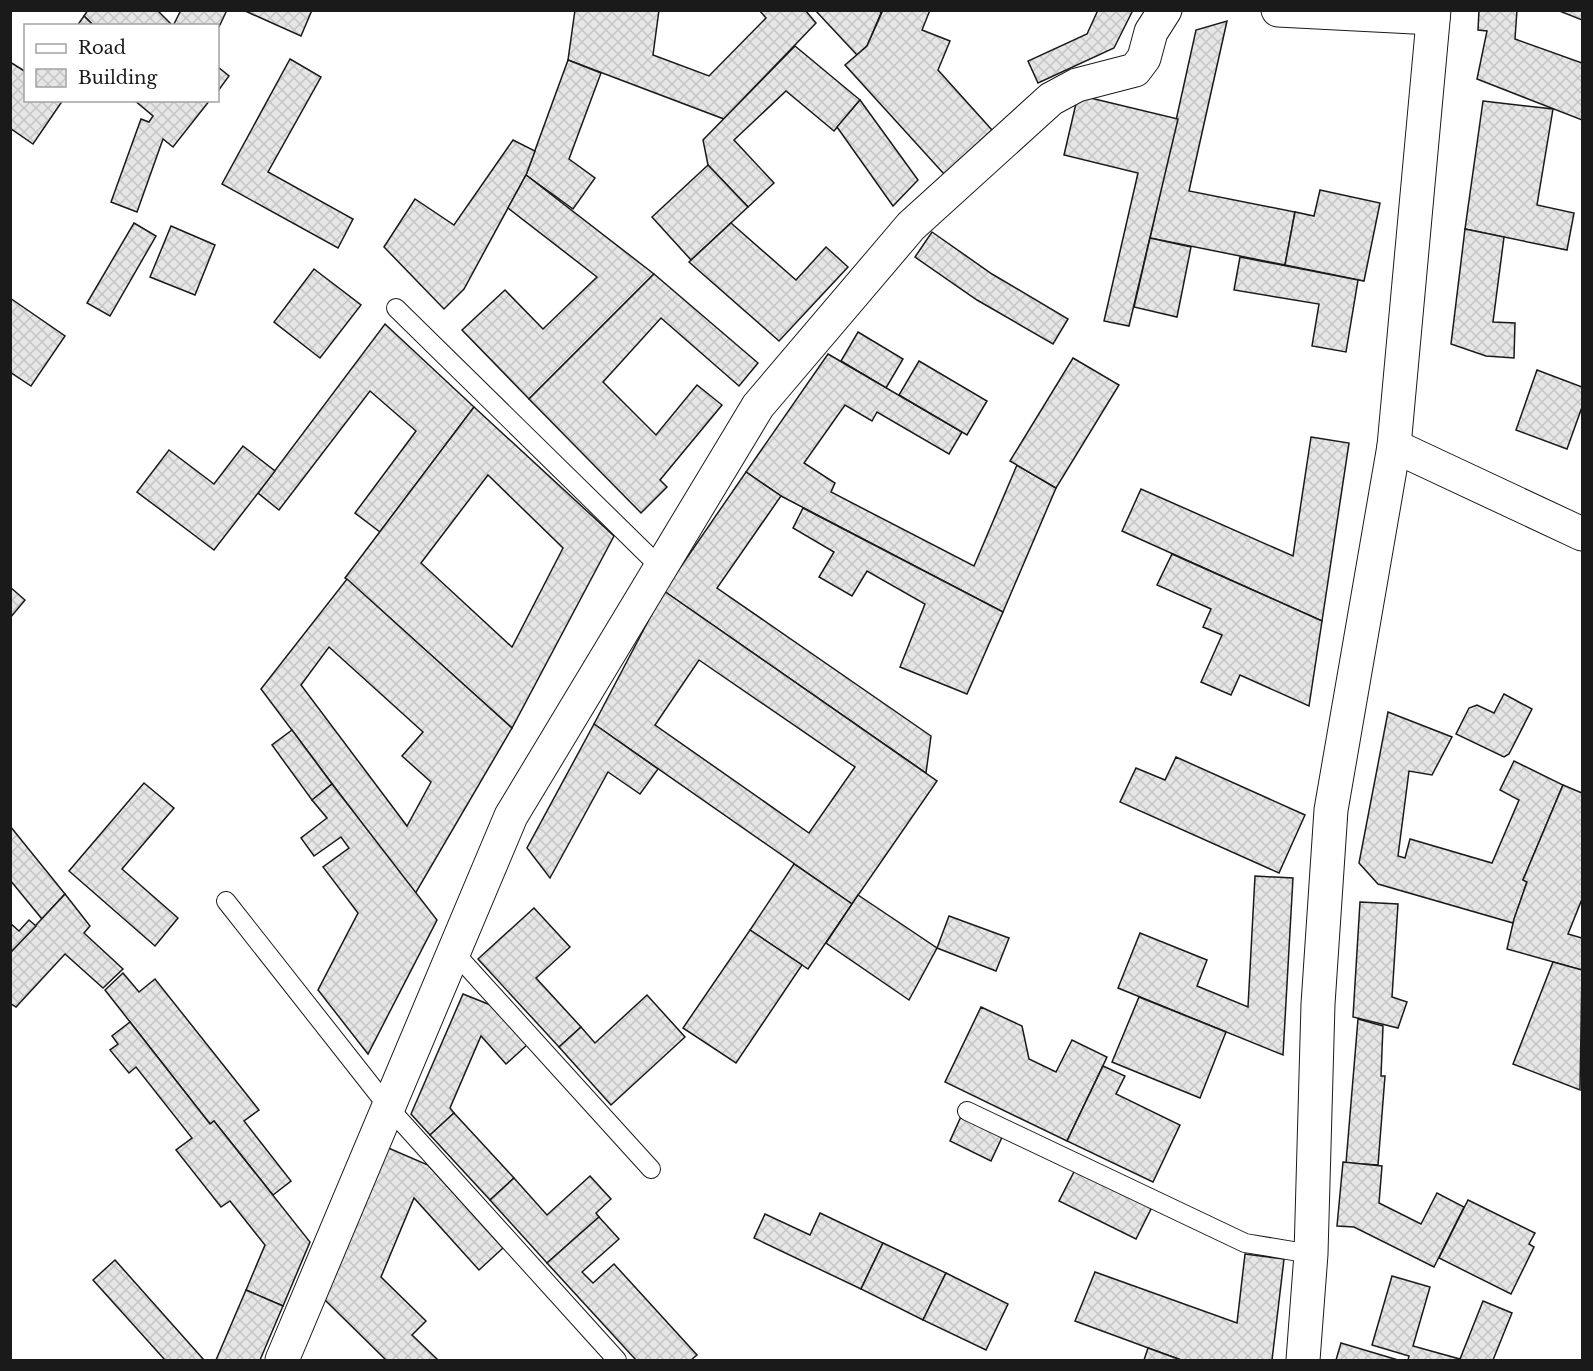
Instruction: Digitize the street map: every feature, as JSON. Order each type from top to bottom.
[{"type":"street","points":[[282,1360],[511,816],[758,406],[911,226],[1051,99],[1077,85],[1136,70],[1144,58],[1151,32],[1165,10]]},
{"type":"street","points":[[1278,10],[1434,14],[1394,446],[1331,810],[1318,1005],[1311,1254],[1303,1360]]},
{"type":"street","points":[[1394,446],[1582,534]]},
{"type":"lane","points":[[396,308],[661,568]]},
{"type":"lane","points":[[226,901],[389,1108],[617,1360]]},
{"type":"lane","points":[[454,952],[651,1169]]},
{"type":"lane","points":[[967,1111],[1245,1243],[1311,1254]]},
{"type":"building","points":[[88,10],[157,10],[171,24],[92,24],[84,16]]},
{"type":"building","points":[[181,10],[227,10],[219,27],[219,24],[174,24]]},
{"type":"building","points":[[243,10],[312,10],[301,36]]},
{"type":"building","points":[[575,10],[659,10],[653,55],[709,76],[766,18],[759,10],[805,10],[816,23],[724,119],[568,60]]},
{"type":"building","points":[[815,10],[879,10],[881,13],[867,46],[857,55]]},
{"type":"building","points":[[883,10],[930,10],[922,30],[950,41],[938,70],[992,130],[944,174],[845,65],[867,46]]},
{"type":"building","points":[[1098,10],[1133,10],[1114,48],[1038,83],[1028,61],[1087,34]]},
{"type":"building","points":[[1479,10],[1517,10],[1515,39],[1582,63],[1582,120],[1477,79],[1487,31],[1478,30]]},
{"type":"building","points":[[1557,10],[1582,10],[1582,20]]},
{"type":"building","points":[[84,16],[92,24],[78,24]]},
{"type":"building","points":[[1227,21],[1189,191],[1295,212],[1285,265],[1150,238],[1196,30]]},
{"type":"building","points":[[795,46],[860,100],[834,131],[786,91],[734,140],[774,183],[748,207],[708,165],[703,140]]},
{"type":"building","points":[[290,59],[321,77],[268,172],[353,219],[338,248],[222,184]]},
{"type":"building","points":[[568,60],[601,73],[569,159],[595,178],[573,209],[526,175]]},
{"type":"building","points":[[10,62],[24,71],[24,102],[62,102],[33,144],[10,128]]},
{"type":"building","points":[[219,68],[229,76],[219,90]]},
{"type":"building","points":[[1078,95],[1178,119],[1129,326],[1104,321],[1138,173],[1064,155]]},
{"type":"building","points":[[860,100],[918,180],[893,206],[837,127]]},
{"type":"building","points":[[1483,101],[1553,109],[1537,205],[1574,213],[1567,250],[1465,229]]},
{"type":"building","points":[[136,102],[208,102],[173,147],[163,139],[137,212],[111,202],[141,119],[149,122],[153,116]]},
{"type":"building","points":[[513,140],[535,151],[526,175],[464,289],[444,309],[384,247],[415,199],[454,225]]},
{"type":"building","points":[[708,165],[748,207],[691,260],[652,217]]},
{"type":"building","points":[[526,175],[654,274],[529,399],[462,330],[505,290],[543,329],[597,277],[508,208]]},
{"type":"building","points":[[1320,190],[1380,203],[1364,281],[1285,265],[1295,212],[1314,216]]},
{"type":"building","points":[[134,223],[156,236],[110,316],[87,303]]},
{"type":"building","points":[[731,223],[796,280],[826,247],[848,267],[779,341],[689,262]]},
{"type":"building","points":[[171,226],[215,245],[195,295],[150,277]]},
{"type":"building","points":[[1465,229],[1504,237],[1493,322],[1515,323],[1514,358],[1486,356],[1451,344]]},
{"type":"building","points":[[932,232],[992,274],[1068,319],[1053,344],[977,300],[915,257]]},
{"type":"building","points":[[1150,238],[1191,247],[1177,317],[1134,307]]},
{"type":"building","points":[[1240,257],[1358,280],[1346,352],[1312,346],[1319,304],[1234,290]]},
{"type":"building","points":[[314,269],[361,305],[320,358],[274,322]]},
{"type":"building","points":[[654,274],[758,363],[739,386],[661,318],[603,382],[656,435],[697,385],[722,405],[660,480],[667,487],[641,513],[529,399]]},
{"type":"building","points":[[10,298],[65,336],[31,386],[10,372]]},
{"type":"building","points":[[385,324],[474,407],[380,532],[355,513],[416,431],[370,391],[279,510],[258,493]]},
{"type":"building","points":[[858,332],[903,359],[886,388],[841,361]]},
{"type":"building","points":[[828,354],[962,432],[949,454],[877,412],[872,421],[845,405],[804,463],[835,483],[831,492],[974,566],[1017,465],[1056,488],[1003,612],[781,496],[746,472]]},
{"type":"building","points":[[1073,358],[1119,385],[1056,488],[1010,461]]},
{"type":"building","points":[[919,361],[987,401],[967,435],[899,395]]},
{"type":"building","points":[[1537,370],[1582,387],[1582,407],[1567,449],[1516,430]]},
{"type":"building","points":[[474,407],[614,536],[512,728],[345,578]],"holes":[[[488,475],[563,548],[512,647],[421,563]]]},
{"type":"building","points":[[1311,437],[1349,443],[1322,621],[1122,531],[1141,489],[1293,556]]},
{"type":"building","points":[[243,446],[275,471],[214,550],[137,492],[169,450],[214,484]]},
{"type":"building","points":[[746,472],[781,496],[717,588],[931,736],[926,773],[664,591]]},
{"type":"building","points":[[803,508],[1003,612],[967,694],[900,667],[925,604],[867,571],[852,596],[819,577],[834,552],[793,528]]},
{"type":"building","points":[[1172,554],[1322,621],[1309,706],[1240,675],[1231,695],[1201,682],[1222,635],[1203,627],[1211,609],[1157,585]]},
{"type":"building","points":[[347,579],[512,728],[415,894],[261,689]],"holes":[[[329,647],[423,732],[402,756],[431,782],[407,826],[301,685]]]},
{"type":"building","points":[[10,587],[25,600],[10,618]]},
{"type":"building","points":[[664,591],[937,781],[852,904],[594,724]],"holes":[[[699,660],[855,767],[809,833],[655,725]]]},
{"type":"building","points":[[1504,694],[1532,709],[1509,754],[1504,757],[1456,734],[1469,708],[1477,705],[1494,713]]},
{"type":"building","points":[[1388,712],[1452,737],[1432,775],[1409,771],[1398,856],[1405,858],[1410,839],[1492,863],[1519,800],[1500,790],[1514,761],[1563,785],[1523,880],[1527,882],[1513,923],[1378,884],[1359,863]]},
{"type":"building","points":[[594,724],[658,769],[640,794],[608,772],[550,878],[527,848]]},
{"type":"building","points":[[292,730],[332,784],[312,800],[272,745]]},
{"type":"building","points":[[1176,757],[1305,815],[1279,873],[1120,802],[1136,768],[1165,780]]},
{"type":"building","points":[[144,783],[174,808],[122,869],[178,918],[155,946],[69,871]]},
{"type":"building","points":[[332,784],[437,920],[368,1054],[318,990],[358,913],[323,867],[349,848],[341,837],[314,856],[301,838],[327,818],[312,800]]},
{"type":"building","points":[[1563,785],[1582,793],[1582,899],[1568,934],[1582,938],[1582,970],[1507,949],[1514,919],[1527,882],[1523,880]]},
{"type":"building","points":[[10,826],[65,894],[42,919],[10,880]]},
{"type":"building","points":[[794,864],[852,904],[808,969],[750,930]]},
{"type":"building","points":[[1255,876],[1293,878],[1283,1055],[1118,988],[1140,933],[1207,960],[1197,986],[1248,1007]]},
{"type":"building","points":[[65,894],[90,926],[84,933],[123,969],[103,988],[65,954],[16,1007],[10,1003],[10,953]]},
{"type":"building","points":[[858,895],[937,948],[909,1000],[826,943]]},
{"type":"building","points":[[1360,902],[1398,904],[1392,997],[1407,1002],[1398,1028],[1353,1017]]},
{"type":"building","points":[[534,908],[570,947],[536,978],[581,1027],[559,1047],[478,959]]},
{"type":"building","points":[[949,916],[1009,938],[996,971],[937,948]]},
{"type":"building","points":[[29,920],[36,926],[10,953],[10,923],[19,931]]},
{"type":"building","points":[[750,930],[802,965],[736,1063],[683,1028]]},
{"type":"building","points":[[1553,962],[1582,970],[1580,1090],[1513,1064]]},
{"type":"building","points":[[123,973],[139,992],[155,979],[259,1110],[244,1121],[291,1181],[273,1195],[214,1121],[210,1124],[105,990]]},
{"type":"building","points":[[463,994],[493,1006],[527,1045],[506,1064],[481,1036],[450,1108],[454,1113],[430,1135],[411,1114]]},
{"type":"building","points":[[647,995],[685,1037],[611,1105],[559,1047],[581,1027],[595,1043]]},
{"type":"building","points":[[1139,997],[1226,1032],[1200,1098],[1112,1062]]},
{"type":"building","points":[[981,1007],[1022,1026],[1029,1059],[1056,1072],[1072,1040],[1107,1057],[1067,1141],[945,1082]]},
{"type":"building","points":[[1358,1019],[1383,1026],[1381,1076],[1385,1076],[1378,1165],[1346,1163]]},
{"type":"building","points":[[130,1022],[210,1124],[214,1121],[310,1242],[283,1306],[246,1290],[265,1245],[230,1201],[221,1207],[176,1150],[192,1138],[136,1067],[129,1073],[110,1050],[118,1044],[112,1036]]},
{"type":"building","points":[[1103,1066],[1125,1076],[1116,1094],[1180,1125],[1153,1182],[1067,1141]]},
{"type":"building","points":[[963,1112],[1004,1133],[991,1161],[950,1141]]},
{"type":"building","points":[[454,1113],[514,1178],[490,1200],[430,1135]]},
{"type":"building","points":[[386,1147],[428,1165],[503,1248],[479,1270],[414,1198],[381,1277],[426,1321],[412,1335],[438,1360],[386,1360],[323,1298]]},
{"type":"building","points":[[1343,1162],[1382,1166],[1379,1203],[1421,1224],[1437,1193],[1464,1207],[1434,1267],[1354,1227],[1337,1226]]},
{"type":"building","points":[[1076,1168],[1153,1205],[1136,1239],[1059,1201]]},
{"type":"building","points":[[590,1176],[611,1199],[596,1213],[599,1217],[547,1263],[490,1200],[514,1178],[547,1215]]},
{"type":"building","points":[[1468,1200],[1535,1233],[1529,1244],[1534,1247],[1511,1294],[1439,1258]]},
{"type":"building","points":[[820,1213],[883,1243],[861,1289],[754,1238],[765,1214],[810,1235]]},
{"type":"building","points":[[599,1217],[619,1239],[582,1272],[593,1283],[614,1264],[697,1355],[691,1360],[636,1360],[547,1263]]},
{"type":"building","points":[[883,1243],[946,1273],[923,1320],[861,1289]]},
{"type":"building","points":[[1245,1254],[1284,1259],[1272,1360],[1181,1360],[1075,1321],[1095,1272],[1237,1323]]},
{"type":"building","points":[[115,1260],[204,1360],[165,1360],[93,1280]]},
{"type":"building","points":[[946,1273],[1008,1304],[986,1350],[923,1320]]},
{"type":"building","points":[[1392,1276],[1430,1287],[1413,1346],[1460,1359],[1483,1301],[1512,1313],[1493,1360],[1408,1360],[1409,1356],[1372,1345]]},
{"type":"building","points":[[246,1290],[283,1306],[260,1360],[216,1360]]},
{"type":"building","points":[[1341,1343],[1398,1360],[1336,1360]]},
{"type":"building","points":[[1148,1348],[1181,1360],[1144,1360]]}]
